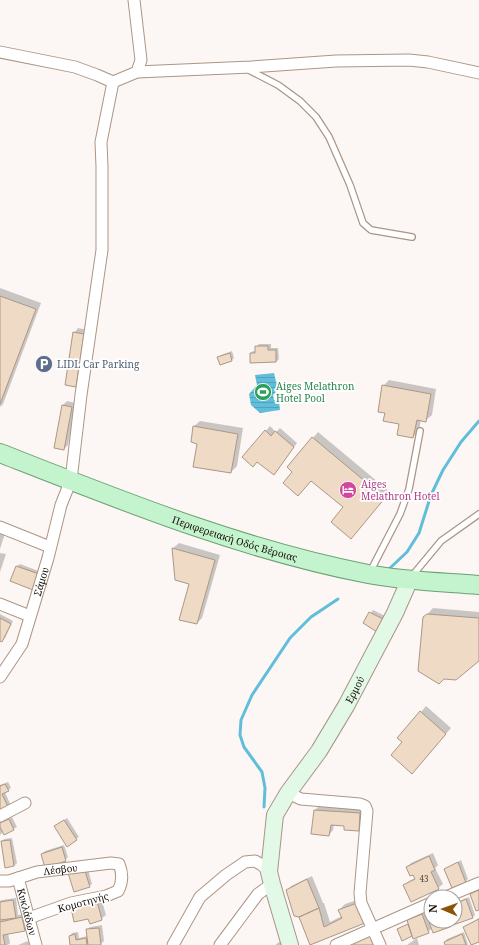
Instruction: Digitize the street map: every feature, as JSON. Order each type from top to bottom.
[{"type":"main road","name":"Περιφερειακή Οδός Βέροιας","points":[[0,453],[134,506],[295,558],[369,574],[479,585]]},
{"type":"street","points":[[134,0],[141,60],[137,72]]},
{"type":"street","points":[[0,52],[75,67],[113,82],[137,72],[336,61],[409,60],[428,62],[479,73]]},
{"type":"street","name":"Σάμου","points":[[0,678],[22,644],[48,558],[61,504],[71,480],[81,395],[102,250],[101,142],[113,82]]},
{"type":"street","points":[[0,527],[50,547]]},
{"type":"street","name":"Ερμού","points":[[290,945],[270,878],[275,815],[288,793],[319,751],[346,706],[395,613],[410,579]]},
{"type":"street","points":[[0,604],[30,616]]},
{"type":"street","points":[[288,793],[301,799],[360,804],[365,806],[367,811],[360,893],[361,903],[380,945]]},
{"type":"street","points":[[0,816],[25,803]]},
{"type":"street","points":[[173,945],[200,897],[226,875],[245,862],[255,861],[262,865],[270,878],[220,945]]},
{"type":"street","name":"Λέσβου","points":[[0,881],[9,881],[37,872],[111,863],[119,864],[122,872],[122,883],[118,891],[114,894]]},
{"type":"street","name":"Κυκλάδων","points":[[18,878],[30,918],[36,945]]},
{"type":"street","points":[[463,889],[479,882]]},
{"type":"street","name":"Κομοτηνής","points":[[30,918],[71,903],[114,894]]},
{"type":"street","points":[[336,945],[423,907]]},
{"type":"lane","points":[[243,67],[278,85],[300,101],[316,117],[329,136],[350,185],[363,223],[371,230],[412,237]]},
{"type":"lane","points":[[369,574],[400,514],[409,489],[420,431]]},
{"type":"lane","points":[[410,579],[441,541],[479,514]]},
{"type":"water","name":"Aiges Melathron Hotel Pool","points":[[274,373],[278,390],[273,395],[274,400],[279,402],[280,410],[260,413],[251,405],[249,394],[257,385],[255,375]]},
{"type":"building","points":[[0,296],[36,309],[0,404]]},
{"type":"building","points":[[73,332],[84,334],[76,387],[65,385]]},
{"type":"building","points":[[255,346],[268,346],[268,350],[276,350],[276,362],[250,363],[250,353],[255,353]]},
{"type":"building","points":[[230,353],[232,361],[220,365],[217,357]]},
{"type":"building","points":[[382,385],[431,394],[426,422],[417,420],[413,438],[397,435],[399,424],[383,421],[385,413],[378,412]]},
{"type":"building","points":[[62,405],[72,407],[64,450],[54,448]]},
{"type":"building","points":[[193,426],[238,434],[231,473],[193,467],[197,444],[191,442]]},
{"type":"building","points":[[265,430],[271,436],[275,431],[294,447],[274,475],[257,462],[253,467],[242,457]]},
{"type":"building","name":"Aiges Melathron Hotel","points":[[312,437],[385,498],[351,539],[331,522],[343,507],[311,481],[298,496],[283,483],[292,472],[287,467]]},
{"type":"building","points":[[172,548],[215,560],[197,624],[179,620],[189,584],[175,580]]},
{"type":"building","points":[[16,566],[39,574],[33,590],[10,581]]},
{"type":"building","points":[[369,612],[385,620],[377,632],[363,623]]},
{"type":"building","points":[[427,614],[479,618],[479,661],[456,680],[444,679],[439,684],[418,671],[423,617]]},
{"type":"building","points":[[0,618],[11,624],[2,642],[0,641]]},
{"type":"building","points":[[420,711],[446,734],[412,774],[391,755],[402,742],[397,738]]},
{"type":"building","points":[[5,784],[9,791],[2,794],[9,809],[2,813],[0,809],[0,786]]},
{"type":"building","points":[[314,810],[360,813],[359,831],[344,830],[344,826],[331,825],[329,836],[311,834]]},
{"type":"building","points":[[9,819],[14,830],[4,835],[0,827],[0,823]]},
{"type":"building","points":[[64,820],[77,840],[67,847],[54,826]]},
{"type":"building","points":[[10,840],[14,866],[5,868],[1,841]]},
{"type":"building","points":[[62,847],[66,861],[45,868],[41,854]]},
{"type":"building","points":[[429,856],[435,870],[431,872],[439,889],[423,889],[423,896],[411,902],[403,885],[415,879],[413,875],[410,876],[406,867]]},
{"type":"building","points":[[458,862],[466,883],[452,888],[444,869]]},
{"type":"building","points":[[84,868],[90,887],[74,892],[68,873]]},
{"type":"building","points":[[307,879],[319,908],[299,917],[294,916],[286,890]]},
{"type":"building","points":[[479,890],[479,910],[476,911],[470,894]]},
{"type":"building","points":[[466,899],[473,918],[463,922],[463,900]]},
{"type":"building","points":[[13,900],[16,918],[0,920],[0,902]]},
{"type":"building","points":[[97,901],[102,920],[90,924],[88,919],[74,922],[71,908]]},
{"type":"building","points":[[357,903],[365,923],[310,945],[299,917],[319,908],[324,927],[342,918],[338,910]]},
{"type":"building","points":[[422,914],[423,929],[428,929],[429,933],[413,939],[407,920]]},
{"type":"building","points":[[22,917],[25,931],[3,935],[5,945],[0,945],[0,922]]},
{"type":"building","points":[[479,919],[479,942],[471,945],[463,927]]},
{"type":"building","points":[[408,924],[412,936],[402,941],[397,929]]},
{"type":"building","points":[[99,928],[101,945],[88,945],[86,929]]},
{"type":"building","points":[[432,929],[444,929],[433,933]]},
{"type":"building","points":[[371,932],[376,945],[354,945],[353,941]]},
{"type":"building","points":[[75,934],[76,940],[86,938],[87,945],[70,945],[69,936]]},
{"type":"building","points":[[462,934],[466,945],[445,945],[444,942]]},
{"type":"waterway","points":[[389,569],[407,552],[419,533],[431,495],[443,470],[461,442],[479,421]]},
{"type":"waterway","points":[[264,807],[265,788],[262,772],[244,747],[240,735],[241,720],[252,695],[290,638],[311,617],[338,599]]},
{"type":"place","name":"LIDL Car Parking","points":[[44,364]]},
{"type":"place","name":"Aiges Melathron Hotel Pool","points":[[263,392]]},
{"type":"place","name":"Aiges Melathron Hotel","points":[[348,490]]}]
